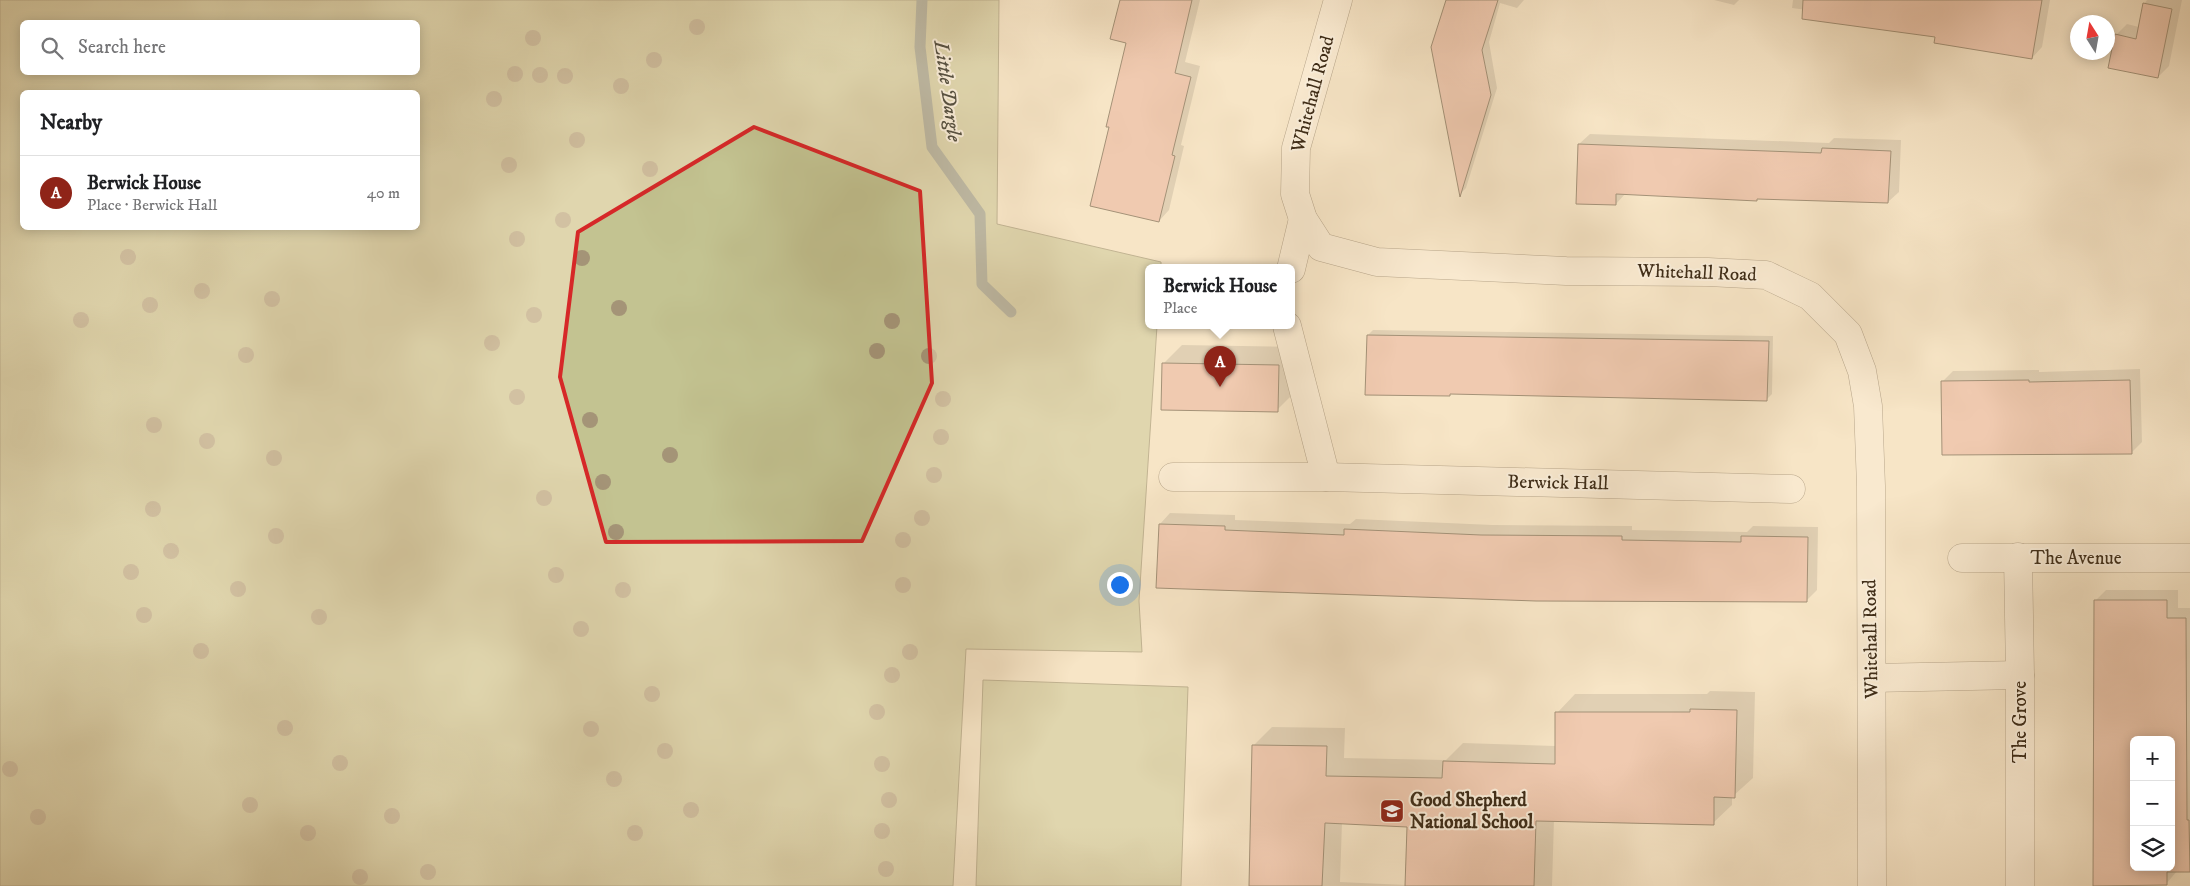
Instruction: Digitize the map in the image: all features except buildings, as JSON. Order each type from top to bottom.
[{"type":"street","name":"Whitehall Road","points":[[1338,0],[1296,148],[1295,194],[1303,219],[1321,247],[1377,262],[1566,271],[1708,272],[1766,275],[1810,296],[1848,334],[1862,371],[1868,406],[1872,678],[1872,886]]},
{"type":"street","points":[[1292,264],[1303,219]]},
{"type":"street","points":[[1288,329],[1326,477]]},
{"type":"street","name":"Berwick Hall","points":[[1173,477],[1326,477],[1791,489]]},
{"type":"street","name":"The Avenue","points":[[1962,558],[2190,558]]},
{"type":"street","name":"The Grove","points":[[2018,558],[2020,886]]},
{"type":"street","points":[[1872,678],[2020,675]]},
{"type":"highlighted area","points":[[754,127],[920,191],[932,383],[862,541],[606,542],[560,377],[578,232]]},
{"type":"green space","points":[[0,0],[999,0],[997,224],[1161,262],[1161,264],[1145,264],[1145,329],[1157,329],[1139,601],[1142,652],[966,649],[953,886],[0,886]]},
{"type":"green space","points":[[983,680],[1188,687],[1181,886],[976,886]]},
{"type":"waterway","name":"Little Dargle","points":[[922,0],[920,47],[932,147],[980,214],[982,284],[1011,312]]},
{"type":"place","name":"Berwick House","points":[[1220,387]]},
{"type":"place","name":"Good Shepherd National School","points":[[1392,811]]}]
